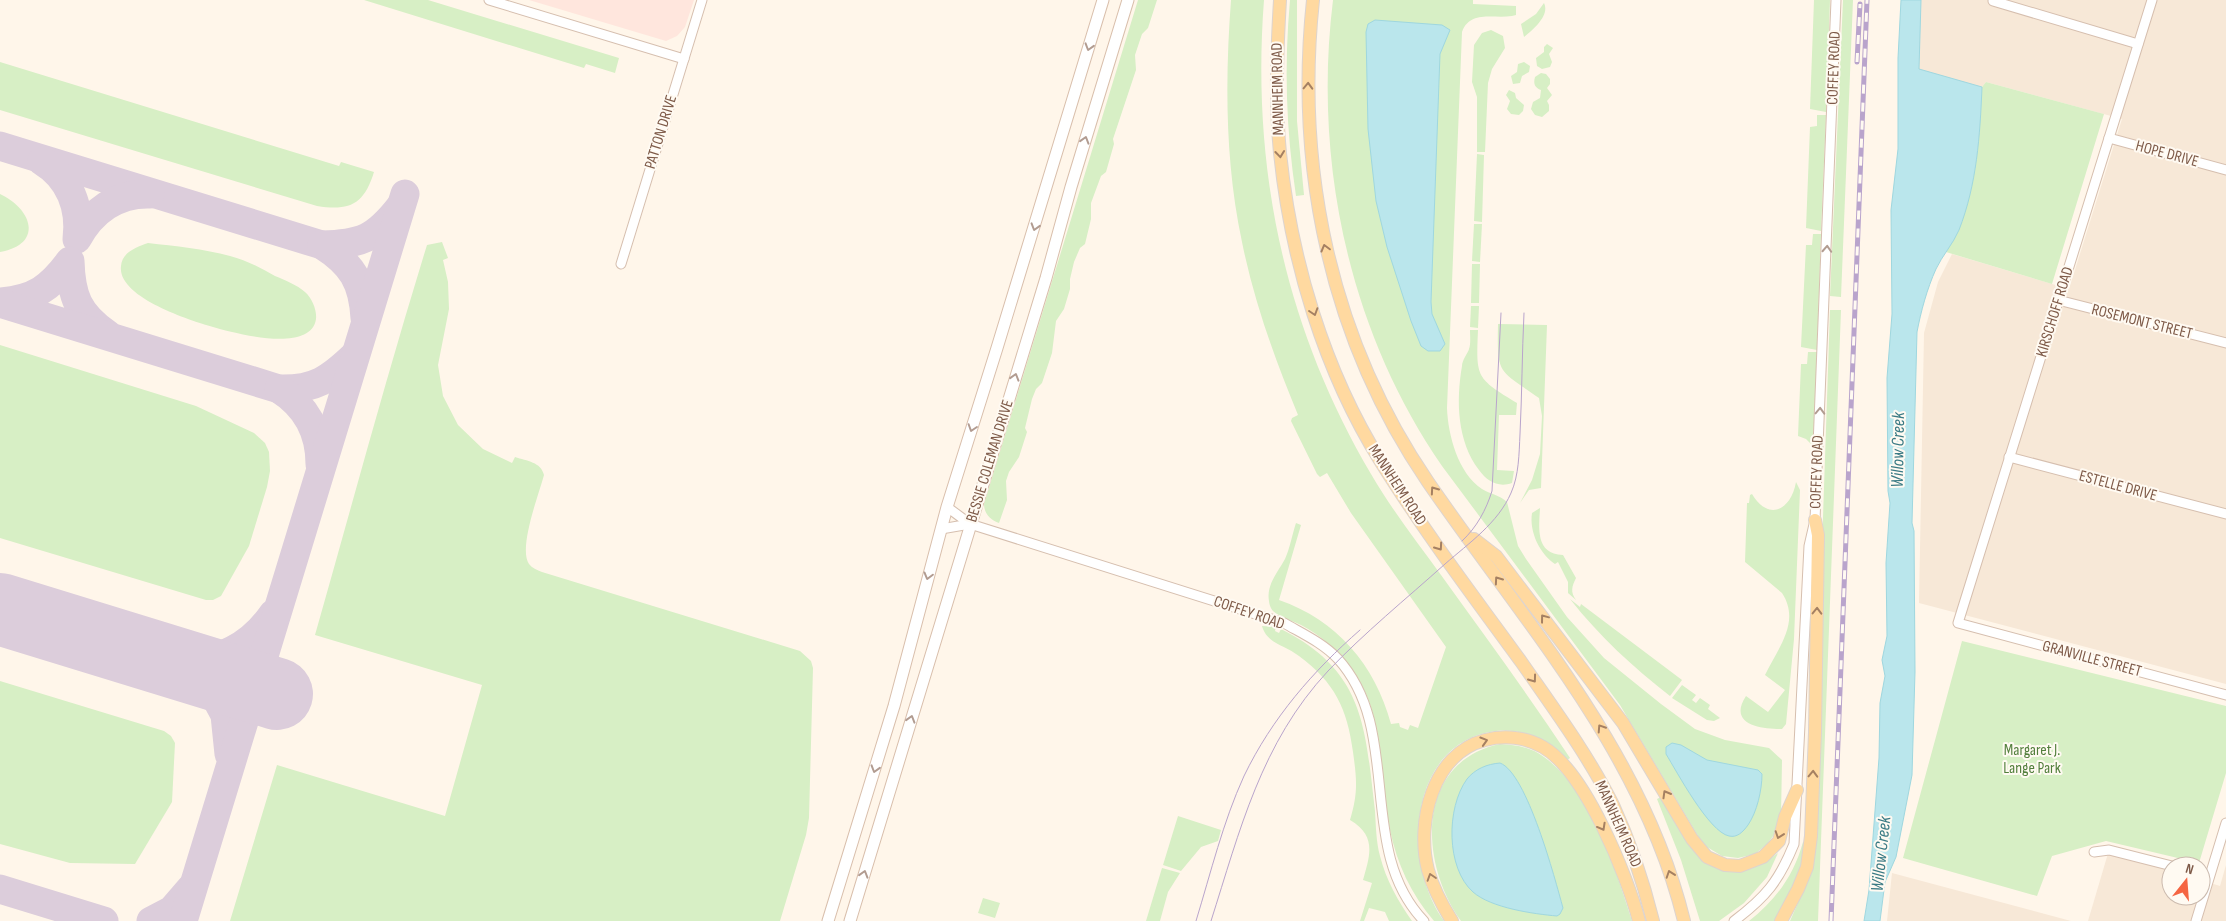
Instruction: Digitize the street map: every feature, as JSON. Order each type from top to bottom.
[{"type":"main road","name":"MANNHEIM ROAD","points":[[1280,0],[1276,63],[1280,155],[1302,275],[1314,315],[1340,384],[1361,427],[1393,481],[1543,693],[1593,768],[1613,806],[1631,848],[1653,921]]},
{"type":"main road","name":"MANNHEIM ROAD","points":[[1313,0],[1307,100],[1311,151],[1323,239],[1336,287],[1355,342],[1391,420],[1427,480],[1583,699],[1610,741],[1660,843],[1684,921]]},
{"type":"main road","points":[[1781,921],[1807,867],[1811,836],[1817,648],[1818,535],[1815,520]]},
{"type":"main road","points":[[1462,530],[1496,556],[1623,723],[1692,839],[1707,857],[1725,865],[1740,866],[1763,857],[1779,841],[1785,816],[1798,790]]},
{"type":"main road","points":[[1452,921],[1439,898],[1428,870],[1425,836],[1429,803],[1440,775],[1458,754],[1479,741],[1507,737],[1527,740],[1544,748],[1559,759],[1579,786],[1614,850],[1638,921]]},
{"type":"street","points":[[489,0],[684,59]]},
{"type":"street","name":"PATTON DRIVE","points":[[620,264],[702,0]]},
{"type":"street","name":"BESSIE COLEMAN DRIVE","points":[[828,921],[894,706],[947,507],[1103,0]]},
{"type":"street","name":"BESSIE COLEMAN DRIVE","points":[[850,921],[1046,278],[1071,187],[1128,0]]},
{"type":"street","name":"COFFEY ROAD","points":[[1734,921],[1758,903],[1784,868],[1794,844],[1809,546],[1815,520],[1836,0]]},
{"type":"street","name":"KIRSCHOFF ROAD","points":[[1958,623],[2152,0]]},
{"type":"street","points":[[1994,1],[2138,44]]},
{"type":"street","name":"HOPE DRIVE","points":[[2109,138],[2226,170]]},
{"type":"street","name":"ROSEMONT STREET","points":[[2058,300],[2226,343]]},
{"type":"street","name":"ESTELLE DRIVE","points":[[2009,457],[2226,514]]},
{"type":"street","name":"COFFEY ROAD","points":[[947,507],[970,524],[1284,623],[1320,644],[1351,675],[1366,705],[1374,735],[1386,839],[1393,867],[1406,896],[1424,921]]},
{"type":"street","name":"COFFEY ROAD","points":[[941,529],[970,524]]},
{"type":"street","name":"GRANVILLE STREET","points":[[1958,623],[2226,695]]},
{"type":"street","points":[[2211,860],[2226,823]]},
{"type":"street","points":[[2094,852],[2109,850],[2161,863]]},
{"type":"street","points":[[2196,921],[2199,906]]},
{"type":"shaded area","points":[[529,0],[694,0],[685,27],[677,36],[666,41]]},
{"type":"shaded area","points":[[1917,0],[2226,0],[2226,684],[1919,603],[1924,333],[1938,282],[1952,254],[2069,289],[2122,119],[1986,82],[1982,87],[1915,73]]},
{"type":"shaded area","points":[[2109,850],[2161,867],[2161,906],[2211,906],[2211,883],[2220,886],[2226,865],[2226,921],[2088,921]]},
{"type":"shaded area","points":[[1892,873],[2071,921],[1887,921]]},
{"type":"green space","points":[[364,0],[428,0],[619,58],[615,73],[586,64],[584,68]]},
{"type":"green space","points":[[1138,0],[1157,0],[1148,28],[1142,34],[1135,55],[1136,70],[1113,139],[1114,144],[1106,172],[1101,176],[1091,203],[1091,219],[1085,244],[1080,248],[1074,262],[1070,289],[1064,309],[1056,321],[1052,353],[1042,383],[1036,389],[1032,399],[1025,428],[1027,432],[1019,457],[1009,472],[1006,481],[1007,500],[999,523],[988,516],[984,504]]},
{"type":"green space","points":[[1231,0],[1264,0],[1261,63],[1263,125],[1269,186],[1280,246],[1296,304],[1316,362],[1341,419],[1387,500],[1507,666],[1570,758],[1567,760],[1552,747],[1535,737],[1507,731],[1496,731],[1467,740],[1445,757],[1430,780],[1421,808],[1418,838],[1422,868],[1430,896],[1444,921],[1434,921],[1426,911],[1418,900],[1401,867],[1393,843],[1386,809],[1380,747],[1376,727],[1371,707],[1363,688],[1347,662],[1329,644],[1308,629],[1276,613],[1269,604],[1271,584],[1287,555],[1296,523],[1301,525],[1279,600],[1319,620],[1336,632],[1351,647],[1375,683],[1391,724],[1399,723],[1400,727],[1408,730],[1410,725],[1418,728],[1446,647],[1351,513],[1327,473],[1320,477],[1317,474],[1291,421],[1292,418],[1298,415],[1273,351],[1247,264],[1236,212],[1229,152],[1227,91]]},
{"type":"green space","points":[[1290,0],[1297,0],[1297,121],[1304,195],[1296,196],[1287,98]]},
{"type":"green space","points":[[1333,0],[1473,0],[1473,4],[1516,6],[1516,15],[1476,18],[1466,25],[1462,32],[1447,408],[1452,441],[1461,463],[1474,482],[1482,489],[1507,502],[1518,546],[1526,559],[1567,617],[1604,658],[1695,729],[1725,740],[1769,748],[1782,760],[1781,817],[1777,831],[1767,844],[1755,854],[1738,858],[1722,856],[1701,841],[1620,705],[1442,466],[1410,414],[1383,359],[1361,302],[1345,243],[1334,183],[1329,122],[1328,61]]},
{"type":"green space","points":[[1814,0],[1830,0],[1826,112],[1810,109]]},
{"type":"green space","points":[[1843,0],[1853,0],[1841,297],[1830,296]]},
{"type":"green space","points":[[1544,3],[1545,12],[1543,17],[1524,37],[1521,24],[1536,14]]},
{"type":"green space","points":[[1491,30],[1503,36],[1505,48],[1492,69],[1488,83],[1485,152],[1477,152],[1477,97],[1472,82],[1474,45],[1482,33]]},
{"type":"green space","points":[[1547,44],[1553,48],[1549,54],[1552,62],[1550,67],[1542,69],[1537,66],[1536,58],[1544,52],[1544,47]]},
{"type":"green space","points":[[0,62],[339,166],[341,162],[374,172],[365,192],[354,203],[338,207],[317,206],[0,110]]},
{"type":"green space","points":[[1524,62],[1530,66],[1529,72],[1522,76],[1520,83],[1513,84],[1511,76],[1517,72],[1518,64]]},
{"type":"green space","points":[[1541,73],[1546,74],[1550,79],[1550,84],[1547,88],[1552,95],[1547,101],[1549,111],[1542,117],[1535,115],[1531,109],[1533,102],[1540,98],[1541,90],[1536,87],[1534,82],[1535,77]]},
{"type":"green space","points":[[1986,82],[2104,114],[2052,284],[1946,252],[1956,233],[1970,193],[1977,151],[1982,87]]},
{"type":"green space","points":[[1509,90],[1515,93],[1516,98],[1524,105],[1523,111],[1519,115],[1511,114],[1507,109],[1510,101],[1506,95]]},
{"type":"green space","points":[[1817,115],[1826,115],[1821,231],[1806,228],[1810,127],[1817,126]]},
{"type":"green space","points":[[1477,154],[1484,155],[1482,222],[1474,221]]},
{"type":"green space","points":[[0,194],[20,208],[29,226],[28,234],[23,242],[14,248],[0,252]]},
{"type":"green space","points":[[1474,224],[1482,224],[1480,262],[1472,261]]},
{"type":"green space","points":[[1813,234],[1821,234],[1817,350],[1801,347],[1806,245],[1812,245]]},
{"type":"green space","points":[[442,242],[448,258],[443,260],[448,282],[449,309],[438,365],[443,396],[458,425],[483,449],[512,463],[515,457],[540,467],[544,475],[530,521],[526,546],[526,556],[529,564],[542,572],[800,651],[811,661],[813,668],[809,818],[806,835],[780,921],[230,921],[277,765],[445,816],[482,685],[315,635],[427,245]]},
{"type":"green space","points":[[148,243],[200,250],[236,258],[253,264],[295,285],[310,297],[314,304],[316,319],[311,330],[301,336],[287,338],[254,336],[202,324],[156,306],[130,288],[123,277],[121,266],[127,254],[135,248]]},
{"type":"green space","points":[[1472,264],[1480,264],[1479,303],[1471,303]]},
{"type":"green space","points":[[1471,306],[1479,306],[1478,328],[1470,327]]},
{"type":"green space","points":[[1830,310],[1841,310],[1818,921],[1790,921],[1811,873]]},
{"type":"green space","points":[[1498,324],[1547,325],[1541,488],[1529,490],[1520,503],[1532,480],[1540,454],[1542,416],[1539,398],[1515,382],[1503,370],[1498,353]]},
{"type":"green space","points":[[1470,330],[1478,330],[1477,358],[1481,375],[1493,388],[1517,403],[1516,415],[1499,415],[1497,470],[1514,471],[1512,483],[1498,484],[1482,474],[1472,459],[1462,434],[1459,407],[1460,379],[1462,364],[1470,347]]},
{"type":"green space","points":[[0,345],[196,406],[254,433],[265,443],[269,452],[270,471],[267,487],[249,546],[221,596],[213,600],[206,600],[0,538]]},
{"type":"green space","points":[[1808,352],[1817,352],[1813,446],[1806,439],[1798,436],[1801,364],[1807,364]]},
{"type":"green space","points":[[1796,482],[1800,490],[1794,639],[1786,724],[1782,729],[1765,728],[1749,723],[1744,719],[1741,713],[1741,706],[1746,696],[1768,712],[1785,690],[1765,675],[1786,635],[1789,614],[1782,593],[1745,562],[1747,503],[1749,503],[1750,495],[1752,494],[1765,508],[1778,509],[1789,500]]},
{"type":"green space","points":[[1540,508],[1539,531],[1543,545],[1554,554],[1563,555],[1576,578],[1572,589],[1576,600],[1568,593],[1568,582],[1558,562],[1555,564],[1550,560],[1540,548],[1534,535],[1532,513]]},
{"type":"green space","points":[[1570,599],[1580,607],[1581,604],[1682,680],[1670,696],[1617,651]]},
{"type":"green space","points":[[1262,626],[1276,627],[1275,631],[1279,633],[1281,629],[1309,645],[1330,663],[1345,683],[1356,704],[1368,753],[1380,856],[1393,890],[1412,921],[1389,921],[1385,912],[1369,908],[1364,921],[1360,921],[1372,883],[1363,880],[1369,854],[1368,839],[1359,826],[1350,820],[1356,794],[1356,779],[1353,752],[1343,709],[1322,676],[1294,652],[1272,641],[1264,632]]},
{"type":"green space","name":"Margaret J. Lange Park","points":[[1962,641],[2226,706],[2226,773],[2201,856],[2169,856],[2106,841],[2052,856],[2037,896],[1903,858]]},
{"type":"green space","points":[[0,681],[164,731],[171,736],[175,743],[172,802],[135,864],[70,863],[0,844]]},
{"type":"green space","points":[[1682,685],[1696,695],[1692,700],[1696,703],[1700,698],[1710,705],[1708,709],[1720,718],[1714,721],[1707,720],[1672,698]]},
{"type":"green space","points":[[1500,744],[1523,747],[1544,757],[1560,771],[1575,789],[1588,810],[1609,855],[1632,921],[1461,921],[1447,897],[1437,871],[1432,844],[1433,818],[1439,793],[1452,771],[1472,754]]},
{"type":"green space","points":[[1661,797],[1693,849],[1706,862],[1720,870],[1737,872],[1756,867],[1778,853],[1767,877],[1744,903],[1719,921],[1700,921],[1681,860],[1657,799]]},
{"type":"green space","points":[[1178,816],[1221,830],[1218,841],[1201,847],[1181,871],[1163,865]]},
{"type":"green space","points":[[1803,842],[1807,843],[1801,868],[1776,921],[1749,921],[1768,904],[1783,886],[1795,865]]},
{"type":"green space","points":[[1162,868],[1180,873],[1168,892],[1160,921],[1146,921]]},
{"type":"green space","points":[[983,898],[1000,903],[995,918],[978,913]]},
{"type":"water","name":"Willow Creek","points":[[1901,0],[1921,0],[1919,69],[1982,87],[1979,141],[1970,195],[1959,230],[1938,264],[1920,316],[1917,332],[1912,523],[1914,531],[1915,672],[1912,775],[1896,857],[1885,882],[1880,921],[1864,921],[1869,890],[1879,758],[1880,703],[1885,676],[1882,660],[1887,636],[1886,563],[1890,503],[1888,491],[1887,378],[1892,314],[1891,210],[1898,149],[1898,58]]},
{"type":"water","points":[[1375,20],[1442,25],[1450,30],[1440,54],[1431,302],[1432,314],[1445,344],[1440,351],[1428,351],[1421,346],[1387,247],[1376,201],[1368,129],[1366,32],[1368,24]]},
{"type":"water","points":[[1672,743],[1681,745],[1707,760],[1758,770],[1762,774],[1760,794],[1754,814],[1740,834],[1729,836],[1721,832],[1703,813],[1666,754],[1666,747]]},
{"type":"water","points":[[1500,763],[1510,771],[1520,786],[1539,828],[1563,908],[1557,916],[1525,912],[1501,906],[1481,898],[1464,881],[1458,868],[1452,837],[1455,806],[1460,791],[1474,772],[1486,766]]},
{"type":"taxiway","points":[[0,146],[322,245]]},
{"type":"taxiway","points":[[42,161],[60,176],[72,195],[77,216],[77,239],[90,220],[116,200],[138,194],[150,194]]},
{"type":"taxiway","points":[[183,921],[405,194]]},
{"type":"taxiway","points":[[365,318],[362,294],[354,275],[341,259],[322,245],[347,243],[366,238],[383,226],[400,207]]},
{"type":"taxiway","points":[[0,302],[23,298],[41,290],[56,278],[70,261],[72,284],[78,303],[89,319],[107,334]]},
{"type":"taxiway","points":[[0,303],[279,389],[303,387],[321,381],[338,371],[355,355]]},
{"type":"taxiway","points":[[279,389],[297,403],[310,421],[317,441],[320,464]]},
{"type":"taxiway","points":[[229,754],[225,715],[210,687],[179,664],[208,659],[232,650],[254,636],[273,614]]},
{"type":"taxiway","points":[[151,921],[172,910],[191,888]]},
{"type":"taxiway","points":[[0,889],[104,921]]},
{"type":"runway","points":[[0,609],[277,694]]},
{"type":"tram line","points":[[1462,541],[1480,518],[1492,491],[1501,313]]},
{"type":"tram line","points":[[1211,921],[1255,789],[1269,758],[1305,699],[1328,671],[1356,643],[1482,532],[1499,514],[1511,493],[1516,479],[1519,457],[1524,313]]},
{"type":"tram line","points":[[1196,921],[1230,811],[1255,755],[1267,734],[1310,679],[1360,630]]},
{"type":"railway","points":[[1831,921],[1867,0]]},
{"type":"railway","points":[[1857,62],[1860,4]]}]
